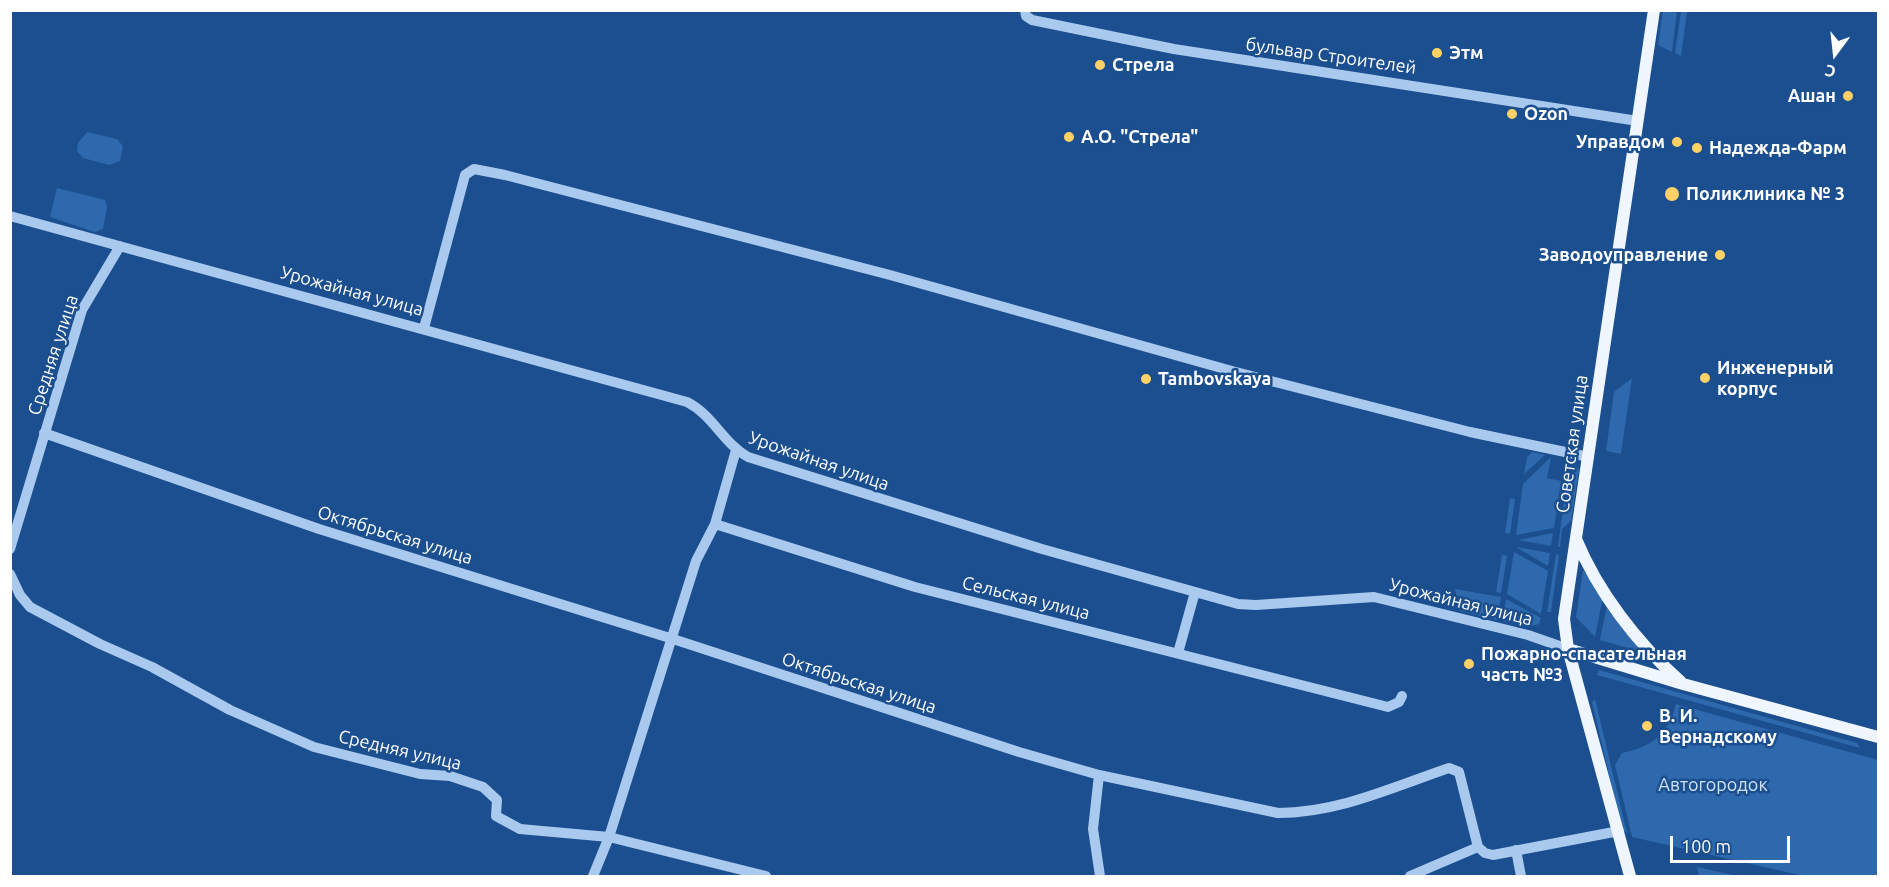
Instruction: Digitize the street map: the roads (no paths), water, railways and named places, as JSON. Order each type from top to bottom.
[{"type":"main road","name":"Советская улица","points":[[1630,876],[1568,649],[1564,619],[1654,10]]},
{"type":"main road","points":[[1576,539],[1592,574],[1634,632],[1663,666],[1683,684]]},
{"type":"main road","points":[[1568,649],[1683,684],[1878,737]]},
{"type":"street","name":"бульвар Строителей","points":[[1025,10],[1026,16],[1032,20],[1174,49],[1638,120]]},
{"type":"street","points":[[424,328],[465,176],[474,169],[517,178],[867,269],[1232,371],[1470,432],[1588,458]]},
{"type":"street","name":"Урожайная улица","points":[[10,216],[687,402],[700,409],[736,450],[748,457],[1010,540],[1195,592],[1256,606],[1362,597],[1384,598],[1528,635],[1568,649]]},
{"type":"street","name":"Средняя улица","points":[[10,549],[82,310],[120,246]]},
{"type":"street","name":"Октябрьская улица","points":[[44,433],[150,472],[319,529],[673,639],[929,724],[1099,775],[1278,813],[1303,813],[1350,803],[1449,768],[1455,769],[1459,772],[1478,847]]},
{"type":"street","points":[[593,876],[609,837],[696,561],[715,524],[736,450]]},
{"type":"street","name":"Сельская улица","points":[[715,524],[915,587],[1388,707],[1399,702],[1402,696]]},
{"type":"street","name":"Средняя улица","points":[[10,574],[20,595],[30,606],[100,644],[152,667],[230,710],[314,747],[420,774],[450,776],[483,787],[497,800],[496,816],[520,829],[609,837],[766,876]]},
{"type":"street","points":[[1178,653],[1195,592]]},
{"type":"street","points":[[1099,775],[1093,828],[1100,876]]},
{"type":"street","points":[[1410,876],[1478,847],[1492,855],[1619,831]]},
{"type":"street","points":[[1516,850],[1521,876]]},
{"type":"place","name":"Этм","points":[[1437,53]]},
{"type":"place","name":"Стрела","points":[[1100,65]]},
{"type":"place","name":"Ашан","points":[[1848,96]]},
{"type":"place","name":"Ozon","points":[[1512,114]]},
{"type":"place","name":"А.О. \"Стрела\"","points":[[1069,137]]},
{"type":"place","name":"Управдом","points":[[1677,142]]},
{"type":"place","name":"Надежда-Фарм","points":[[1697,148]]},
{"type":"place","name":"Поликлиника № 3","points":[[1672,194]]},
{"type":"place","name":"Заводоуправление","points":[[1720,255]]},
{"type":"place","name":"Инженерный корпус","points":[[1705,378]]},
{"type":"place","name":"Tambovskaya","points":[[1146,379]]},
{"type":"place","name":"Пожарно-спасательная часть №3","points":[[1469,664]]},
{"type":"place","name":"В. И. Вернадскому","points":[[1647,726]]},
{"type":"park label","name":"Автогородок","points":[[1713,785]]}]
